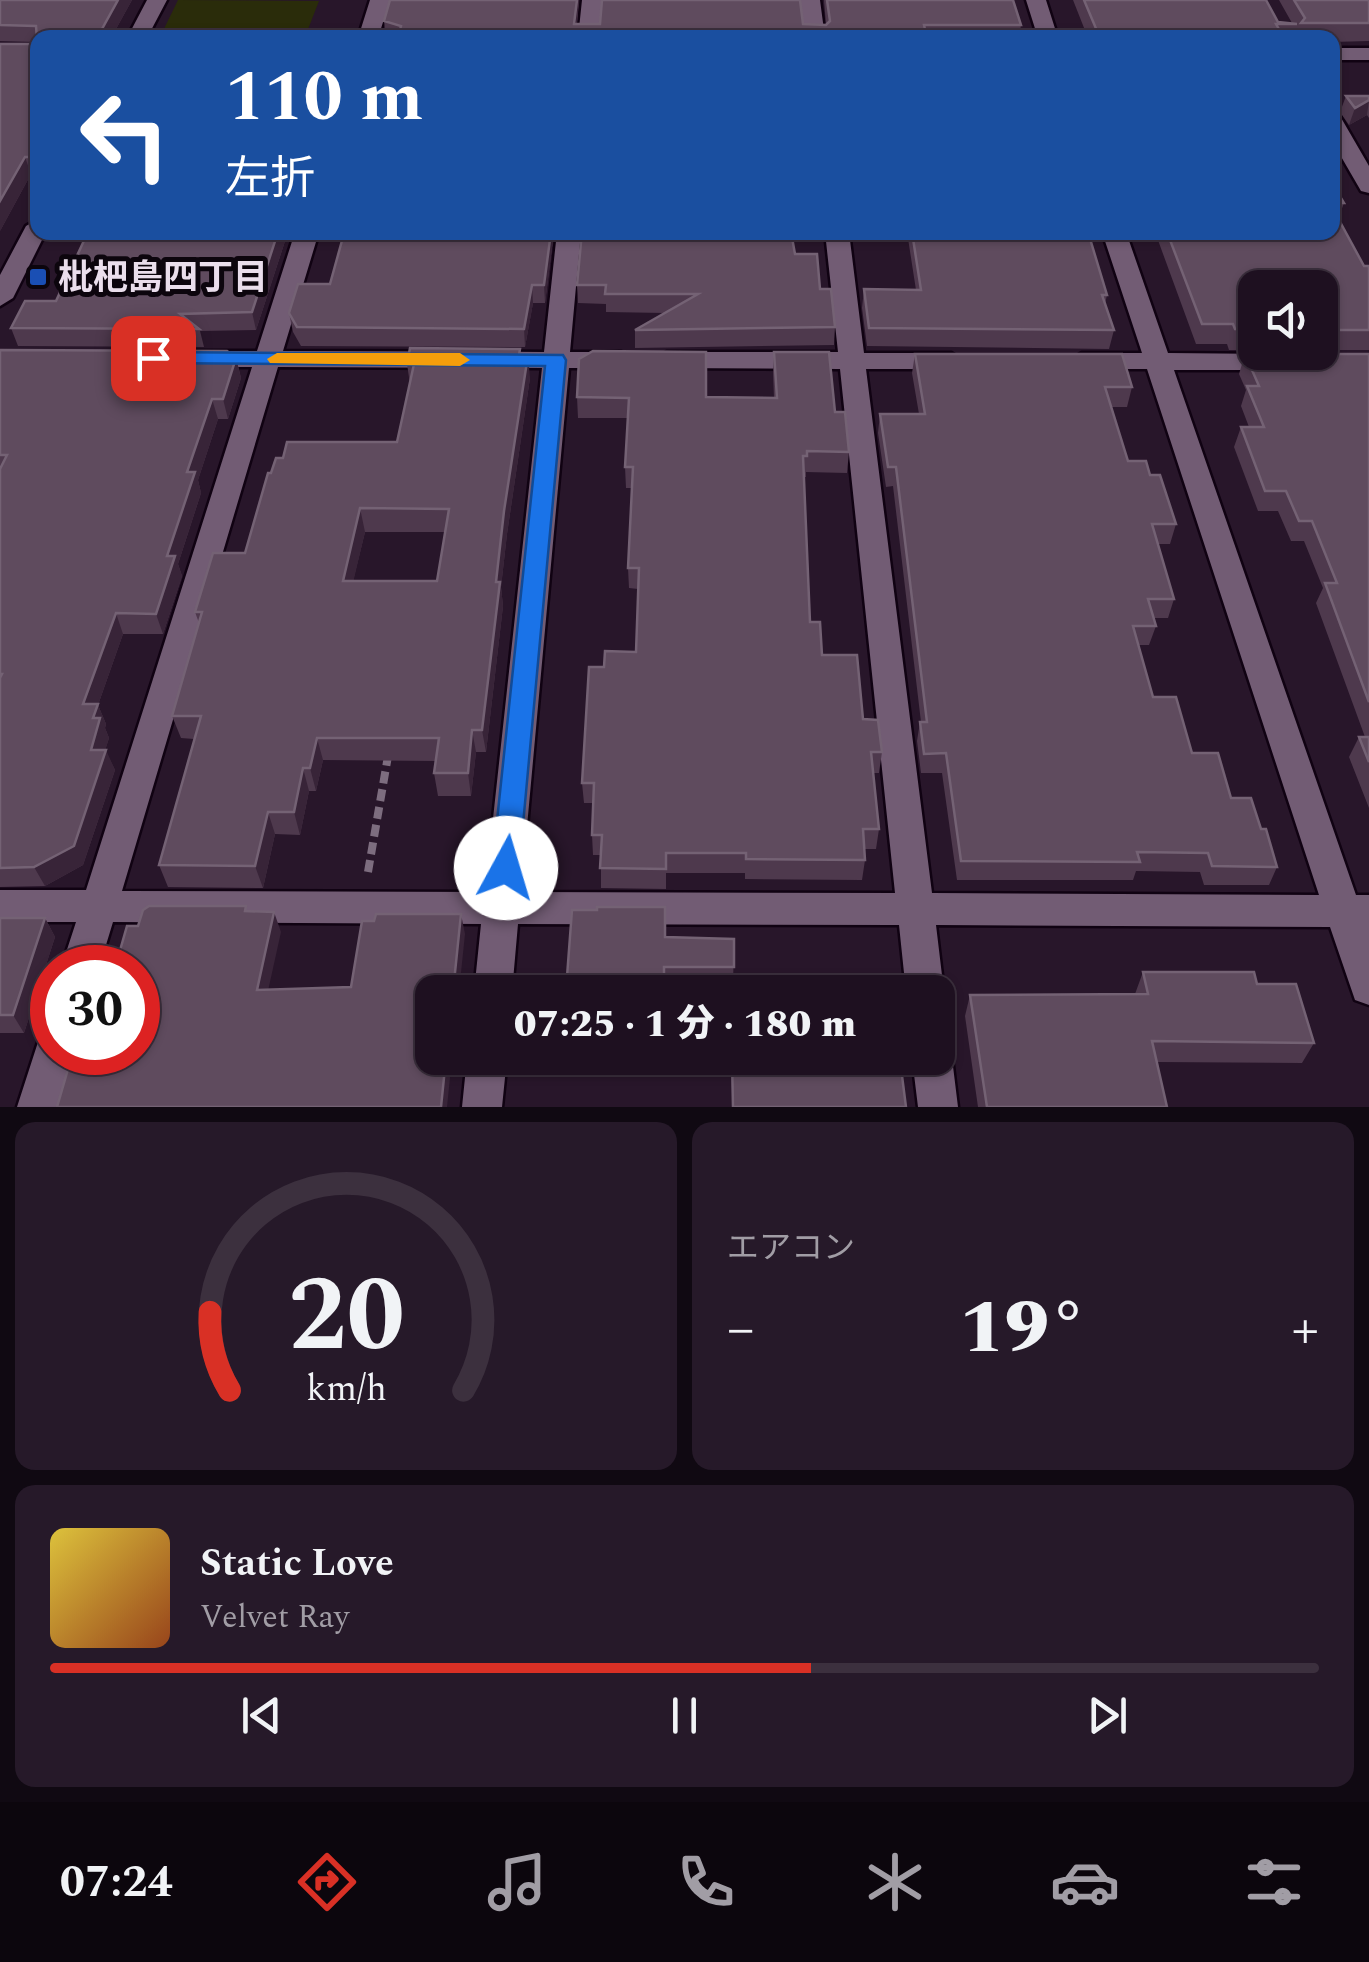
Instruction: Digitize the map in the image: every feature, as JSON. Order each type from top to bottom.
[{"type":"street","points":[[140,30],[156,0]]},
{"type":"street","points":[[371,30],[380,0]]},
{"type":"street","points":[[589,30],[592,0]]},
{"type":"street","points":[[810,0],[814,30]]},
{"type":"street","points":[[1036,0],[1045,30]]},
{"type":"street","points":[[1340,54],[1369,54]]},
{"type":"street","points":[[1340,135],[1369,186]]},
{"type":"street","points":[[0,298],[31,240]]},
{"type":"street","points":[[87,945],[305,240]]},
{"type":"street","points":[[495,975],[568,240]]},
{"type":"street","points":[[838,240],[923,975]]},
{"type":"street","points":[[1117,240],[1356,911],[1369,988]]},
{"type":"street","points":[[172,358],[986,361]]},
{"type":"street","points":[[1062,361],[1238,362]]},
{"type":"street","points":[[0,906],[1356,911]]},
{"type":"street","points":[[36,1107],[46,1075]]},
{"type":"street","points":[[482,1107],[485,1075]]},
{"type":"street","points":[[934,1075],[938,1107]]},
{"type":"path","points":[[362,907],[388,753]]},
{"type":"green space","points":[[178,0],[319,1],[308,30],[163,30]]},
{"type":"building","points":[[0,0],[118,0],[101,30],[36,30],[36,26],[0,25]]},
{"type":"building","points":[[390,0],[577,0],[574,24],[600,24],[602,0],[800,0],[803,24],[826,25],[830,21],[827,0],[1013,0],[1021,25],[924,25],[925,30],[400,30],[401,26],[384,21]]},
{"type":"building","points":[[1084,0],[1266,0],[1278,22],[1297,24],[1276,24],[1279,30],[1097,30]]},
{"type":"building","points":[[1294,0],[1369,0],[1369,23],[1301,23],[1305,18]]},
{"type":"building","points":[[0,44],[30,44],[30,157],[25,157],[0,201]]},
{"type":"building","points":[[1346,96],[1369,96],[1369,100],[1355,108]]},
{"type":"building","points":[[1340,222],[1364,266],[1369,266],[1369,330],[1338,330],[1338,270],[1238,270],[1238,329],[1233,324],[1202,324],[1170,240],[1340,240]]},
{"type":"building","points":[[84,240],[275,240],[252,312],[180,314],[199,329],[11,328],[25,301],[56,301]]},
{"type":"building","points":[[342,240],[550,240],[544,285],[532,285],[524,329],[297,327],[289,313],[298,284],[330,284]]},
{"type":"building","points":[[581,240],[792,240],[795,254],[817,254],[820,289],[831,289],[835,327],[635,330],[698,294],[605,294],[606,285],[577,285]]},
{"type":"building","points":[[913,240],[1090,240],[1114,330],[869,328],[864,289],[921,290]]},
{"type":"building","points":[[410,348],[520,349],[519,355],[528,355],[504,511],[496,582],[500,582],[482,730],[472,730],[468,773],[434,773],[439,738],[317,738],[310,768],[303,768],[294,812],[268,812],[255,866],[159,865],[201,716],[172,716],[202,612],[195,612],[213,553],[245,553],[268,473],[276,458],[283,458],[287,442],[397,442],[414,364],[407,364]],"holes":[[[360,508],[449,509],[437,581],[343,581]]]},
{"type":"building","points":[[0,350],[227,351],[236,358],[223,399],[212,399],[187,472],[195,472],[167,556],[175,556],[156,614],[116,613],[83,704],[98,704],[93,718],[100,718],[91,750],[106,750],[74,846],[34,867],[0,868],[0,469],[7,455],[0,455]]},
{"type":"building","points":[[593,351],[706,352],[706,397],[777,398],[774,352],[829,352],[835,412],[845,412],[849,452],[807,451],[807,456],[803,456],[810,622],[820,622],[822,655],[857,655],[863,719],[878,720],[882,752],[871,752],[879,829],[863,829],[865,860],[746,859],[746,853],[666,853],[666,869],[600,868],[602,835],[592,835],[594,783],[582,783],[589,667],[604,667],[605,651],[636,652],[639,568],[628,568],[633,467],[625,467],[629,398],[577,397],[579,359]]},
{"type":"building","points":[[915,354],[1122,354],[1132,387],[1105,387],[1128,461],[1146,461],[1150,475],[1160,475],[1176,524],[1152,524],[1174,599],[1148,599],[1156,626],[1133,626],[1153,697],[1176,697],[1192,753],[1218,753],[1231,798],[1251,798],[1261,829],[1266,829],[1277,867],[1212,866],[1208,853],[1137,852],[1140,862],[961,861],[946,753],[924,754],[920,722],[927,722],[896,467],[888,467],[880,414],[925,414]]},
{"type":"building","points":[[1338,354],[1369,354],[1369,702],[1325,583],[1337,583],[1312,521],[1299,521],[1286,491],[1265,491],[1241,427],[1264,427],[1247,386],[1259,386],[1252,370],[1338,370]]},
{"type":"building","points":[[1359,737],[1369,737],[1369,762]]},
{"type":"building","points":[[149,906],[246,906],[245,911],[274,912],[257,990],[351,987],[362,921],[374,921],[376,914],[461,914],[455,975],[415,975],[415,1075],[444,1075],[441,1107],[57,1107],[66,1075],[160,1075],[160,945],[122,945],[127,926],[138,926],[143,910]]},
{"type":"building","points":[[665,907],[665,937],[734,939],[734,967],[664,967],[664,975],[567,975],[572,910]]},
{"type":"building","points":[[0,918],[45,918],[36,945],[30,945],[30,963],[13,1015],[0,1015]]},
{"type":"building","points":[[1143,972],[1254,972],[1257,984],[1296,984],[1314,1043],[1152,1041],[1167,1107],[987,1107],[970,995],[1148,994]]},
{"type":"building","points":[[732,1075],[902,1075],[906,1107],[733,1107]]},
{"type":"slow traffic","points":[[277,359],[460,360]]},
{"type":"place","name":"枇杷島四丁目","points":[[38,277]]},
{"type":"route","points":[[153,358],[556,360],[506,868]]}]
